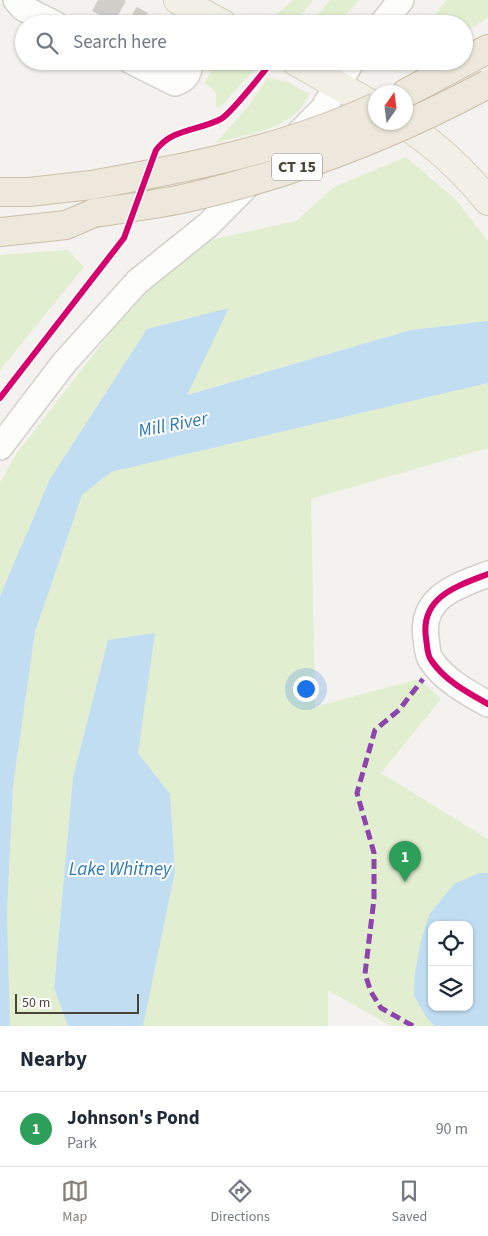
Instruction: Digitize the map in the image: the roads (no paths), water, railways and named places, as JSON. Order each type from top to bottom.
[{"type":"highway","points":[[473,57],[488,49]]},
{"type":"highway","points":[[413,89],[449,70]]},
{"type":"highway","name":"CT 15","points":[[0,218],[94,213],[195,196],[304,165],[382,136],[488,84]]},
{"type":"highway","name":"CT 15","points":[[0,192],[29,192],[91,185],[209,162],[293,139],[368,110]]},
{"type":"highway","points":[[0,232],[66,225],[94,213]]},
{"type":"main road","points":[[178,0],[207,15]]},
{"type":"main road","points":[[312,70],[368,102]]},
{"type":"main road","points":[[412,130],[463,172],[488,201]]},
{"type":"street","points":[[16,0],[23,8],[37,15]]},
{"type":"street","points":[[389,15],[401,0]]},
{"type":"street","points":[[149,70],[175,83],[183,81],[188,70]]},
{"type":"street","points":[[0,447],[64,363],[136,282],[208,225],[323,109],[336,83],[345,70]]},
{"type":"street","points":[[488,574],[452,588],[429,609],[424,625],[430,660],[457,686],[488,704]]},
{"type":"water","name":"Mill River","points":[[229,308],[187,395],[411,330],[488,321],[488,383],[111,472],[82,495],[35,632],[13,786],[7,914],[10,1026],[0,1026],[0,596],[50,479],[147,329]]},
{"type":"water","name":"Lake Whitney","points":[[155,633],[138,753],[170,794],[175,872],[143,1026],[68,1026],[54,988],[73,777],[108,640]]},
{"type":"water","points":[[479,873],[488,873],[488,1026],[435,1026],[427,1018],[414,996],[415,973],[421,941],[429,915],[454,884]]},
{"type":"tunnel","points":[[98,0],[126,15]]},
{"type":"place","name":"Johnson's Pond","points":[[405,882]]}]
